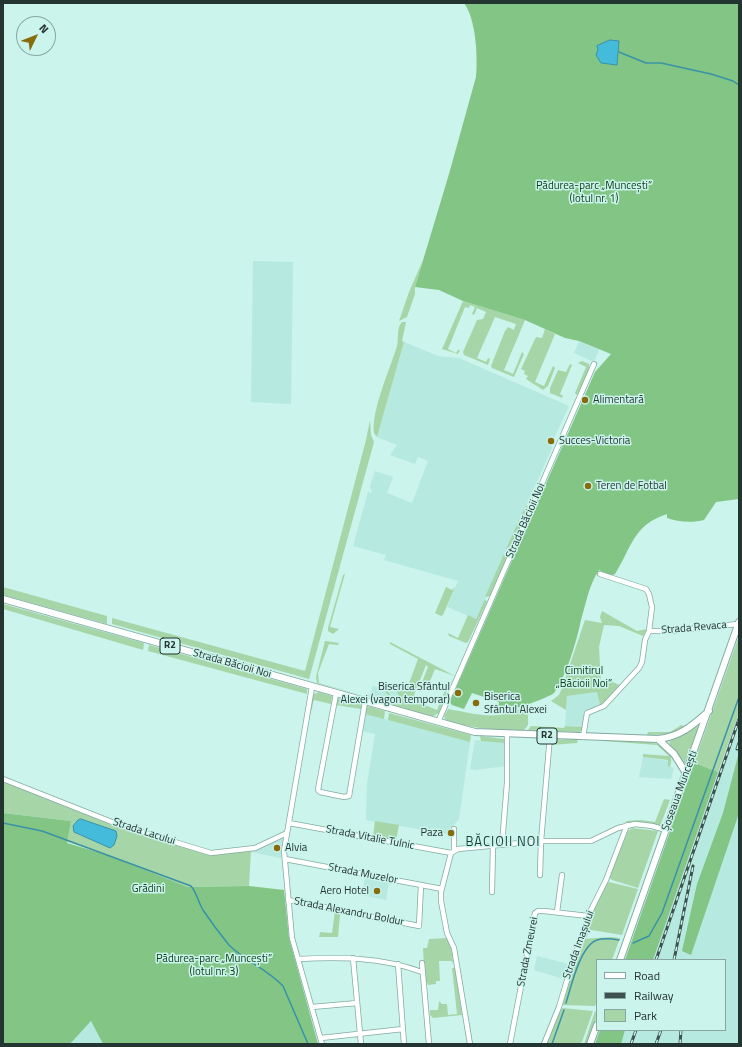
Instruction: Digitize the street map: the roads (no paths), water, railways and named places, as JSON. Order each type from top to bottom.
[{"type":"main road","name":"Strada Băcioii Noi","points":[[3,599],[475,732],[507,735],[658,739],[678,735],[696,723],[708,711]]},
{"type":"main road","name":"Șoseaua Muncești","points":[[620,959],[739,623]]},
{"type":"main road","points":[[658,739],[674,754],[686,773]]},
{"type":"main road","points":[[590,1044],[596,1028]]},
{"type":"street","name":"Strada Băcioii Noi","points":[[438,722],[594,364]]},
{"type":"street","points":[[583,737],[588,712],[604,706],[639,668],[644,652],[645,640],[649,631],[652,607],[647,591],[640,587],[600,574]]},
{"type":"street","name":"Strada Revaca","points":[[649,631],[669,631],[739,623]]},
{"type":"street","points":[[312,687],[287,833],[285,859],[292,938],[322,1044]]},
{"type":"street","points":[[336,694],[318,792],[344,797],[349,796],[365,702]]},
{"type":"street","points":[[502,844],[507,783],[507,735]]},
{"type":"street","points":[[540,875],[541,841],[550,736]]},
{"type":"street","name":"Strada Lacului","points":[[3,779],[122,826],[211,853],[255,848],[287,833]]},
{"type":"street","name":"Strada Vitalie Tulnic","points":[[289,823],[453,852],[502,844],[541,841],[591,841],[627,825]]},
{"type":"street","points":[[627,825],[648,825],[666,830]]},
{"type":"street","name":"Strada Imașului","points":[[544,1044],[559,1006],[575,954],[585,934],[588,916],[606,880],[627,825]]},
{"type":"street","points":[[454,830],[453,852],[442,889],[444,920],[447,933],[454,948],[470,1044]]},
{"type":"street","points":[[492,892],[493,845]]},
{"type":"street","name":"Strada Muzelor","points":[[285,859],[442,889]]},
{"type":"street","points":[[557,912],[562,875]]},
{"type":"street","name":"Strada Alexandru Boldur","points":[[288,900],[419,926],[421,885]]},
{"type":"street","name":"Strada Zmeurei","points":[[510,1044],[535,914],[540,910],[588,916]]},
{"type":"street","points":[[298,959],[353,958],[398,964],[422,972]]},
{"type":"street","points":[[353,958],[361,1044]]},
{"type":"street","points":[[422,963],[429,1044]]},
{"type":"street","points":[[398,964],[404,1044]]},
{"type":"street","points":[[312,1007],[357,1003]]},
{"type":"street","points":[[321,1038],[403,1029]]},
{"type":"water","points":[[610,40],[619,41],[617,65],[601,63],[596,55],[598,50],[597,46]]},
{"type":"water","points":[[81,819],[116,831],[117,836],[114,845],[110,848],[74,832],[73,826],[78,820]]},
{"type":"waterway","points":[[619,52],[646,63],[661,63],[711,74],[733,81],[739,85]]},
{"type":"waterway","points":[[633,943],[649,936],[662,913],[739,697]]},
{"type":"waterway","points":[[3,823],[42,831],[191,886],[203,910],[229,945],[283,986],[308,1044]]},
{"type":"waterway","points":[[566,1003],[581,958],[591,944],[600,939],[619,940]]},
{"type":"waterway","points":[[552,1044],[564,1010]]},
{"type":"railway","points":[[656,959],[739,719]]},
{"type":"railway","points":[[737,749],[739,743]]},
{"type":"railway","points":[[674,959],[693,866]]},
{"type":"railway","points":[[631,1044],[636,1031]]},
{"type":"railway","points":[[656,1044],[661,1031]]},
{"type":"railway","points":[[680,1044],[681,1031]]},
{"type":"place","name":"Alimentară","points":[[585,400]]},
{"type":"place","name":"Succes-Victoria","points":[[551,441]]},
{"type":"place","name":"Teren de Fotbal","points":[[588,486]]},
{"type":"place","name":"Biserica Sfântul Alexei (vagon temporar)","points":[[458,693]]},
{"type":"place","name":"Biserica Sfântul Alexei","points":[[476,703]]},
{"type":"place","name":"Paza","points":[[451,833]]},
{"type":"place","name":"Alvia","points":[[277,848]]},
{"type":"place","name":"Aero Hotel","points":[[377,891]]},
{"type":"district","name":"BĂCIOII NOI","points":[[503,843]]},
{"type":"park label","name":"Pădurea-parc „Muncești” (lotul nr. 1)","points":[[594,192]]},
{"type":"park label","name":"Cimitirul „Băcioii Noi”","points":[[584,677]]},
{"type":"park label","name":"Grădini","points":[[148,889]]},
{"type":"park label","name":"Pădurea-parc „Muncești” (lotul nr. 3)","points":[[214,965]]}]
